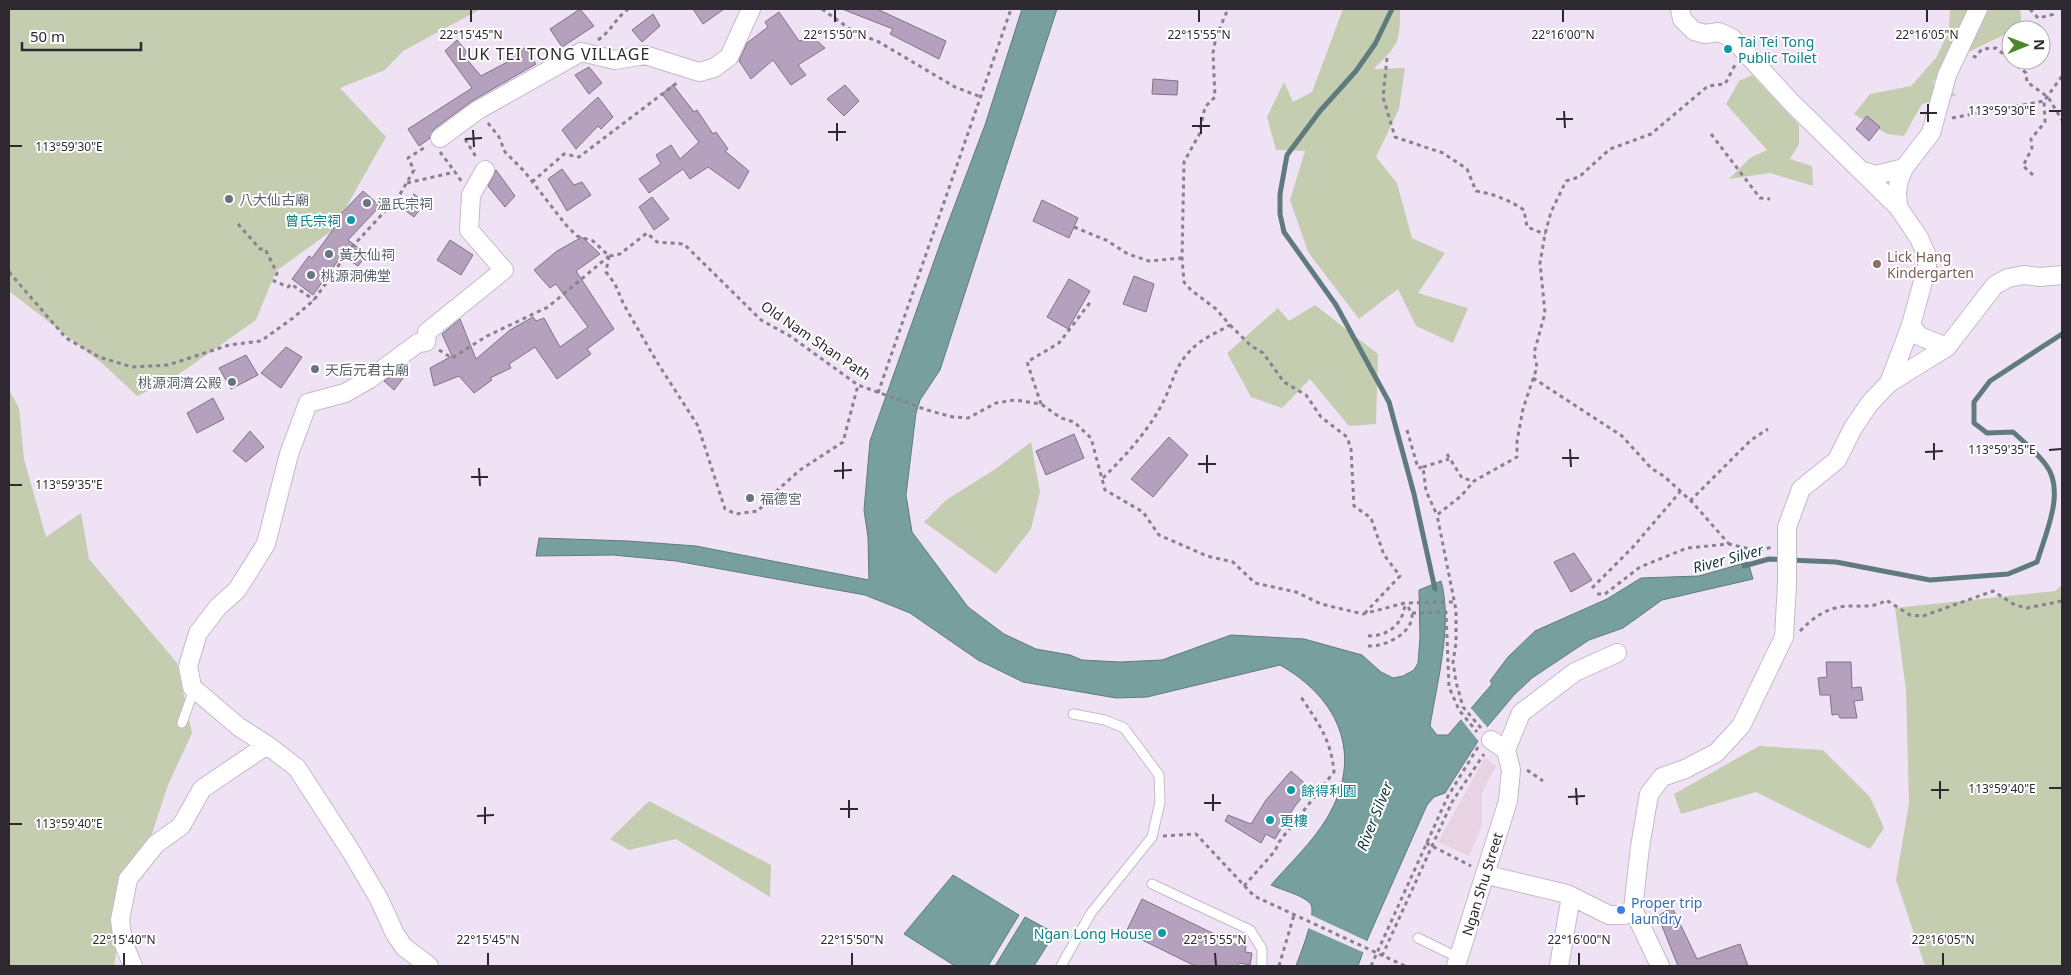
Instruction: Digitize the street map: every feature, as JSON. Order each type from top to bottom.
[{"type":"street","points":[[437,140],[478,110],[581,52],[615,60],[646,56],[700,72],[714,68],[728,58],[751,9]]},
{"type":"street","points":[[1680,9],[1682,19],[1694,31],[1705,34],[1719,32],[1732,38],[1792,102],[1898,207],[1919,238],[1927,256],[1927,267],[1911,326],[1889,383]]},
{"type":"street","points":[[1898,207],[1896,192],[1904,168],[1931,133],[1947,75],[1978,9]]},
{"type":"street","points":[[1862,171],[1876,175],[1904,168]]},
{"type":"street","points":[[429,966],[404,947],[352,852],[297,768],[268,745],[239,728],[192,687],[188,666],[198,633],[218,607],[237,590],[266,544],[289,454],[308,403],[345,393],[368,380],[418,343],[426,342],[427,332],[504,270],[468,230],[471,195],[485,170]]},
{"type":"street","points":[[1660,966],[1634,909],[1640,847],[1652,789],[1662,777],[1685,769],[1716,753],[1741,726],[1784,637],[1787,584],[1787,527],[1801,489],[1836,460],[1853,428],[1870,403],[1889,383],[1947,347],[1995,284],[2008,278],[2062,275]]},
{"type":"street","points":[[1911,326],[1919,336],[1947,347]]},
{"type":"street","points":[[1491,743],[1521,713],[1575,672],[1617,653]]},
{"type":"street","name":"Ngan Shu Street","points":[[1458,962],[1487,875],[1496,836],[1508,801],[1511,770],[1491,743]]},
{"type":"street","points":[[133,966],[123,942],[120,920],[128,879],[156,844],[181,826],[202,789],[268,745]]},
{"type":"street","points":[[1487,875],[1572,896],[1609,915],[1619,916],[1634,909]]},
{"type":"street","points":[[1559,966],[1572,896]]},
{"type":"lane","points":[[182,723],[191,698],[192,687]]},
{"type":"lane","points":[[1061,966],[1090,913],[1152,837],[1160,802],[1159,775],[1124,728],[1105,720],[1073,714]]},
{"type":"lane","points":[[1152,884],[1250,930],[1262,949],[1262,966]]},
{"type":"lane","points":[[1418,938],[1458,962]]},
{"type":"path","points":[[581,52],[607,34],[619,15],[628,9]]},
{"type":"path","points":[[822,9],[854,32],[879,42],[955,87],[981,97]]},
{"type":"path","points":[[878,393],[1011,9]]},
{"type":"path","points":[[1228,9],[1216,38],[1213,53],[1215,96],[1205,107],[1199,135],[1184,162],[1182,258],[1184,282],[1216,309],[1250,345],[1263,353],[1284,382],[1306,395],[1321,417],[1347,438],[1351,449],[1354,506],[1371,518],[1384,555],[1400,576],[1363,614]]},
{"type":"path","points":[[2030,9],[2038,18],[2055,14]]},
{"type":"path","points":[[1958,51],[1975,57],[1982,49],[1996,48],[2001,52]]},
{"type":"path","points":[[1437,515],[1461,496],[1474,481],[1517,457],[1517,441],[1523,409],[1537,367],[1534,353],[1545,313],[1540,264],[1545,234],[1551,212],[1566,181],[1578,177],[1610,149],[1651,134],[1708,86],[1725,84],[1732,69],[1747,53]]},
{"type":"path","points":[[1387,58],[1383,97],[1395,137],[1444,153],[1467,169],[1476,191],[1511,201],[1524,210],[1527,227],[1545,234]]},
{"type":"path","points":[[532,182],[564,154],[579,157],[692,70]]},
{"type":"path","points":[[2023,70],[2026,73],[2027,82],[2048,97],[2062,120]]},
{"type":"path","points":[[1934,119],[1944,119],[2044,101],[2062,76]]},
{"type":"path","points":[[2033,175],[2023,166],[2032,148],[2031,139],[2045,122],[2044,101]]},
{"type":"path","points":[[478,110],[499,137],[505,152],[577,236],[593,241],[609,256]]},
{"type":"path","points":[[456,126],[485,170]]},
{"type":"path","points":[[1711,134],[1760,198],[1770,199]]},
{"type":"path","points":[[9,272],[66,338],[99,357],[132,366],[168,365],[229,345],[261,341],[314,300],[351,248],[398,196],[414,170],[408,158],[437,140],[455,172],[471,195]]},
{"type":"path","points":[[406,183],[455,172]]},
{"type":"path","points":[[238,224],[260,249],[265,249],[277,273],[274,281],[288,287],[291,284],[314,300]]},
{"type":"path","points":[[1074,227],[1106,240],[1128,254],[1149,261],[1182,258]]},
{"type":"path","name":"Old Nam Shan Path","points":[[609,256],[620,254],[647,234],[657,242],[684,244],[761,320],[790,336],[858,385],[927,410],[968,418],[996,403],[1015,400],[1040,404]]},
{"type":"path","points":[[426,342],[452,358],[487,336],[548,307],[609,256]]},
{"type":"path","points":[[609,256],[606,272],[615,284],[624,305],[657,362],[698,426],[725,509],[736,514],[758,511],[772,495],[800,470],[843,442],[858,385]]},
{"type":"path","points":[[1092,300],[1059,343],[1028,362],[1040,404],[1062,418],[1074,422],[1086,433],[1096,452],[1105,490],[1143,512],[1159,535],[1207,556],[1234,562],[1255,583],[1296,592],[1321,604],[1363,614],[1406,603],[1453,602]]},
{"type":"path","points":[[1102,478],[1126,455],[1151,421],[1166,396],[1172,375],[1180,362],[1192,348],[1230,325]]},
{"type":"path","points":[[1533,378],[1622,436],[1651,468],[1665,477],[1690,501],[1729,544]]},
{"type":"path","points":[[1690,501],[1751,440],[1768,429]]},
{"type":"path","points":[[1407,430],[1418,468],[1449,459]]},
{"type":"path","points":[[1447,454],[1462,478],[1474,481]]},
{"type":"path","points":[[1422,467],[1426,491],[1437,515],[1456,610],[1456,643],[1453,662],[1456,682],[1463,707],[1491,743]]},
{"type":"path","points":[[1592,588],[1633,547],[1653,521],[1680,492]]},
{"type":"path","points":[[1596,594],[1605,594],[1640,567],[1688,548],[1729,544],[1758,552],[1787,545]]},
{"type":"path","points":[[1777,651],[1782,651],[1815,616],[1840,607],[1879,605],[1886,600],[1910,615],[1923,616],[1993,591],[2015,605],[2027,608],[2062,601]]},
{"type":"path","points":[[1368,646],[1376,646],[1394,640],[1410,624],[1412,613],[1406,603]]},
{"type":"path","points":[[1368,636],[1385,632],[1397,626],[1404,615],[1406,603]]},
{"type":"path","points":[[1412,613],[1446,612],[1449,687],[1460,710],[1491,743]]},
{"type":"path","points":[[1244,886],[1275,851],[1334,772],[1332,751],[1325,733],[1300,696]]},
{"type":"path","points":[[1371,966],[1374,952],[1456,780],[1491,743]]},
{"type":"path","points":[[1382,956],[1452,802],[1491,743]]},
{"type":"path","points":[[1152,837],[1196,834],[1254,896],[1405,966]]},
{"type":"path","points":[[1426,843],[1487,875]]},
{"type":"path","points":[[1279,966],[1294,915]]},
{"type":"shaded area","points":[[9,9],[489,9],[479,10],[403,51],[385,70],[340,88],[386,137],[333,230],[276,271],[256,320],[169,381],[137,396],[103,364],[9,291]]},
{"type":"shaded area","points":[[1343,9],[1400,9],[1396,43],[1393,49],[1374,69],[1405,68],[1399,109],[1376,157],[1397,183],[1412,238],[1445,253],[1418,293],[1468,308],[1453,343],[1416,326],[1398,289],[1359,319],[1308,252],[1290,200],[1305,151],[1276,150],[1267,117],[1284,82],[1293,102],[1312,92]]},
{"type":"shaded area","points":[[1950,9],[2020,9],[2021,20],[2001,20],[2001,36],[1948,62],[1933,82],[1957,95],[1922,104],[1904,136],[1887,134],[1854,114],[1870,94],[1911,86],[1936,58],[1949,31]]},
{"type":"shaded area","points":[[1752,75],[1799,125],[1799,144],[1790,159],[1812,166],[1813,186],[1770,173],[1729,179],[1750,158],[1767,150],[1726,104],[1739,81]]},
{"type":"shaded area","points":[[1315,305],[1378,354],[1376,424],[1349,426],[1310,379],[1282,408],[1251,397],[1227,353],[1278,308],[1289,321]]},
{"type":"shaded area","points":[[9,390],[19,408],[24,459],[46,537],[81,513],[89,559],[177,663],[192,733],[168,785],[144,858],[123,909],[114,966],[9,966]]},
{"type":"shaded area","points":[[1031,442],[1040,492],[1031,529],[996,574],[924,522],[946,500],[994,470]]},
{"type":"shaded area","points":[[2062,585],[2062,966],[1925,966],[1896,880],[1909,803],[1906,690],[1895,608],[2055,591]]},
{"type":"shaded area","points":[[1759,746],[1823,750],[1870,797],[1884,828],[1870,849],[1756,792],[1681,814],[1674,794]]},
{"type":"shaded area","points":[[1485,757],[1496,766],[1482,793],[1482,825],[1469,856],[1438,842]]},
{"type":"shaded area","points":[[649,801],[771,865],[770,897],[676,839],[629,850],[610,839]]},
{"type":"water","points":[[1022,9],[1057,9],[940,370],[920,400],[916,413],[906,495],[912,532],[968,607],[1004,634],[1036,649],[1070,655],[1082,660],[1120,662],[1162,660],[1231,635],[1304,639],[1362,655],[1381,672],[1393,678],[1403,676],[1414,670],[1418,663],[1420,638],[1419,590],[1441,581],[1444,598],[1445,634],[1430,726],[1437,735],[1448,735],[1492,684],[1490,681],[1508,657],[1535,631],[1607,599],[1641,578],[1699,576],[1748,562],[1753,579],[1662,600],[1623,628],[1589,640],[1532,678],[1514,695],[1487,727],[1445,793],[1434,797],[1427,805],[1368,938],[1358,966],[1296,966],[1310,924],[1312,908],[1310,903],[1302,898],[1271,885],[1307,845],[1327,818],[1338,795],[1344,773],[1344,751],[1340,731],[1331,712],[1318,695],[1301,679],[1280,665],[1147,697],[1116,698],[1023,682],[978,660],[910,613],[865,595],[676,561],[613,555],[536,556],[539,538],[628,541],[696,546],[869,580],[868,537],[864,510],[870,441],[943,236],[985,125]]},
{"type":"water","points":[[953,875],[1019,915],[988,966],[955,966],[904,934]]},
{"type":"water","points":[[1025,917],[1051,931],[1047,935],[1048,944],[1034,966],[995,966]]},
{"type":"pier","points":[[1469,706],[1489,729],[1480,743],[1460,718]]},
{"type":"pier","points":[[1311,915],[1369,942],[1365,953],[1306,927]]},
{"type":"building","points":[[580,9],[594,26],[562,47],[550,29]]},
{"type":"building","points":[[693,9],[724,9],[703,24]]},
{"type":"building","points":[[842,9],[877,9],[946,41],[939,59],[890,34],[893,29]]},
{"type":"building","points":[[779,12],[799,41],[815,39],[825,48],[798,65],[806,75],[791,85],[773,60],[751,79],[739,61],[747,43],[768,27],[765,22]]},
{"type":"building","points":[[653,14],[660,26],[642,42],[632,30]]},
{"type":"building","points":[[457,40],[467,52],[464,56],[481,76],[513,59],[511,57],[525,48],[536,64],[472,101],[434,129],[429,139],[419,146],[408,129],[472,88],[445,51]]},
{"type":"building","points":[[589,67],[602,83],[589,94],[575,75]]},
{"type":"building","points":[[1153,79],[1178,81],[1177,95],[1152,94]]},
{"type":"building","points":[[673,85],[694,112],[697,110],[713,134],[716,132],[728,149],[725,151],[749,171],[739,189],[708,167],[690,179],[683,169],[649,193],[639,179],[661,164],[656,155],[671,145],[680,159],[699,142],[662,94]]},
{"type":"building","points":[[845,85],[859,101],[844,116],[827,99]]},
{"type":"building","points":[[598,97],[613,117],[601,129],[598,126],[576,149],[562,130]]},
{"type":"building","points":[[1867,116],[1880,127],[1869,141],[1856,129]]},
{"type":"building","points":[[562,169],[574,185],[582,182],[591,195],[567,211],[548,179]]},
{"type":"building","points":[[496,170],[515,196],[505,207],[488,186]]},
{"type":"building","points":[[363,191],[380,206],[348,240],[367,254],[358,266],[342,255],[313,295],[292,279],[309,256],[312,258],[324,242],[337,224],[334,221]]},
{"type":"building","points":[[414,194],[425,203],[414,217],[402,208]]},
{"type":"building","points":[[652,197],[669,219],[654,230],[639,207]]},
{"type":"building","points":[[1042,200],[1078,218],[1069,238],[1033,221]]},
{"type":"building","points":[[582,237],[600,254],[576,271],[614,329],[587,349],[591,354],[557,379],[535,347],[509,364],[511,368],[490,378],[492,380],[474,393],[459,376],[434,386],[430,368],[452,356],[442,334],[460,319],[476,359],[510,330],[533,317],[536,321],[544,318],[560,347],[588,327],[556,284],[550,288],[534,270],[557,251]]},
{"type":"building","points":[[450,240],[473,255],[461,275],[437,260]]},
{"type":"building","points":[[1134,276],[1154,284],[1146,312],[1123,304]]},
{"type":"building","points":[[1069,279],[1090,291],[1068,329],[1047,317]]},
{"type":"building","points":[[286,347],[302,357],[281,388],[261,373]]},
{"type":"building","points":[[246,355],[258,375],[231,389],[219,368]]},
{"type":"building","points":[[398,371],[404,377],[394,390],[384,381]]},
{"type":"building","points":[[213,398],[224,419],[197,433],[187,413]]},
{"type":"building","points":[[250,431],[264,447],[246,462],[233,451]]},
{"type":"building","points":[[1074,434],[1084,458],[1046,475],[1036,451]]},
{"type":"building","points":[[1169,437],[1188,455],[1153,497],[1131,479]]},
{"type":"building","points":[[1574,553],[1592,580],[1571,592],[1554,562]]},
{"type":"building","points":[[1826,662],[1851,662],[1852,688],[1861,687],[1863,700],[1854,701],[1857,718],[1840,718],[1838,714],[1832,715],[1830,695],[1820,695],[1818,678],[1827,677]]},
{"type":"building","points":[[1291,771],[1310,788],[1295,806],[1275,839],[1266,834],[1261,843],[1225,821],[1228,815],[1251,824],[1266,800]]},
{"type":"building","name":"Ngan Long House","points":[[1142,899],[1237,945],[1246,946],[1245,952],[1252,953],[1250,965],[1239,963],[1238,966],[1195,966],[1126,932]]},
{"type":"building","points":[[1672,907],[1697,959],[1740,944],[1748,966],[1678,966],[1658,916]]},
{"type":"waterway","points":[[1392,9],[1375,44],[1356,71],[1320,111],[1287,155],[1280,194],[1280,214],[1284,232],[1336,305],[1389,402],[1414,494],[1435,589]]},
{"type":"waterway","name":"River Silver","points":[[1744,566],[1769,559],[1836,562],[1930,580],[2008,574],[2037,562],[2052,513],[2054,500],[2052,476],[2039,456],[2013,432],[1987,433],[1974,423],[1974,402],[1990,381],[2062,334]]},
{"type":"place","name":"Tai Tei Tong Public Toilet","points":[[1728,49]]},
{"type":"place","name":"八大仙古廟","points":[[229,199]]},
{"type":"place","name":"溫氏宗祠","points":[[367,203]]},
{"type":"place","name":"曾氏宗祠","points":[[351,220]]},
{"type":"place","name":"黃大仙祠","points":[[329,254]]},
{"type":"place","name":"Lick Hang Kindergarten","points":[[1877,264]]},
{"type":"place","name":"桃源洞佛堂","points":[[311,275]]},
{"type":"place","name":"天后元君古廟","points":[[315,369]]},
{"type":"place","name":"桃源洞濟公殿","points":[[232,382]]},
{"type":"place","name":"福德宮","points":[[750,498]]},
{"type":"place","name":"餘得利園","points":[[1291,790]]},
{"type":"place","name":"更樓","points":[[1270,820]]},
{"type":"place","name":"Proper trip laundry","points":[[1621,910]]},
{"type":"place","name":"Ngan Long House","points":[[1162,933]]},
{"type":"district","name":"LUK TEI TONG VILLAGE","points":[[554,54]]}]
